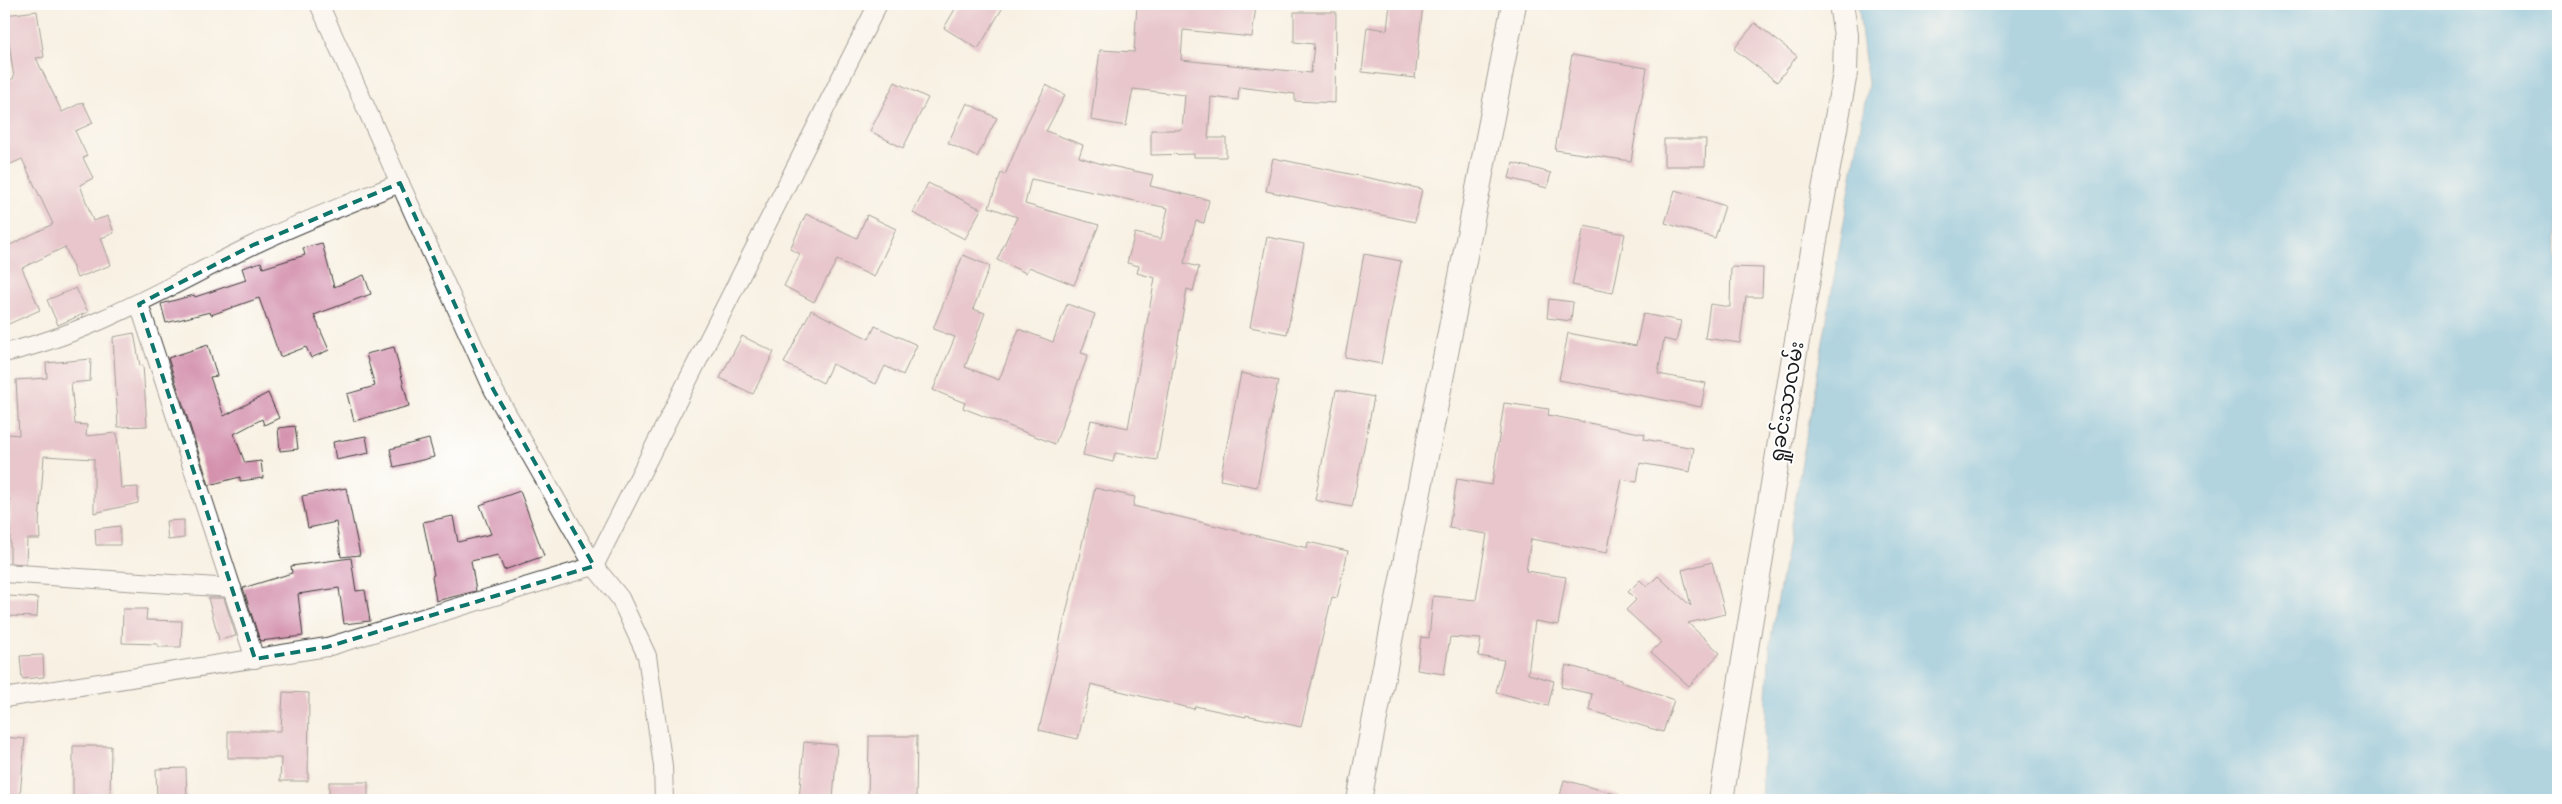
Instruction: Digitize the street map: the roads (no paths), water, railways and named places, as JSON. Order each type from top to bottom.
[{"type":"street","points":[[318,4],[493,389],[594,566],[620,598],[646,656],[663,766],[664,800]]},
{"type":"street","points":[[4,698],[327,648],[594,566],[878,4]]},
{"type":"street","points":[[1359,800],[1514,4]]},
{"type":"street","name":"ရှုခင်းသာလမ်း","points":[[1721,800],[1793,363],[1845,73],[1846,35],[1841,4]]},
{"type":"street","points":[[4,353],[34,346],[139,304],[252,245],[400,183]]},
{"type":"street","points":[[139,304],[256,659]]},
{"type":"street","points":[[4,573],[232,588]]},
{"type":"water","points":[[1858,4],[2558,4],[2558,800],[1761,800],[1770,644],[1868,84]]}]
